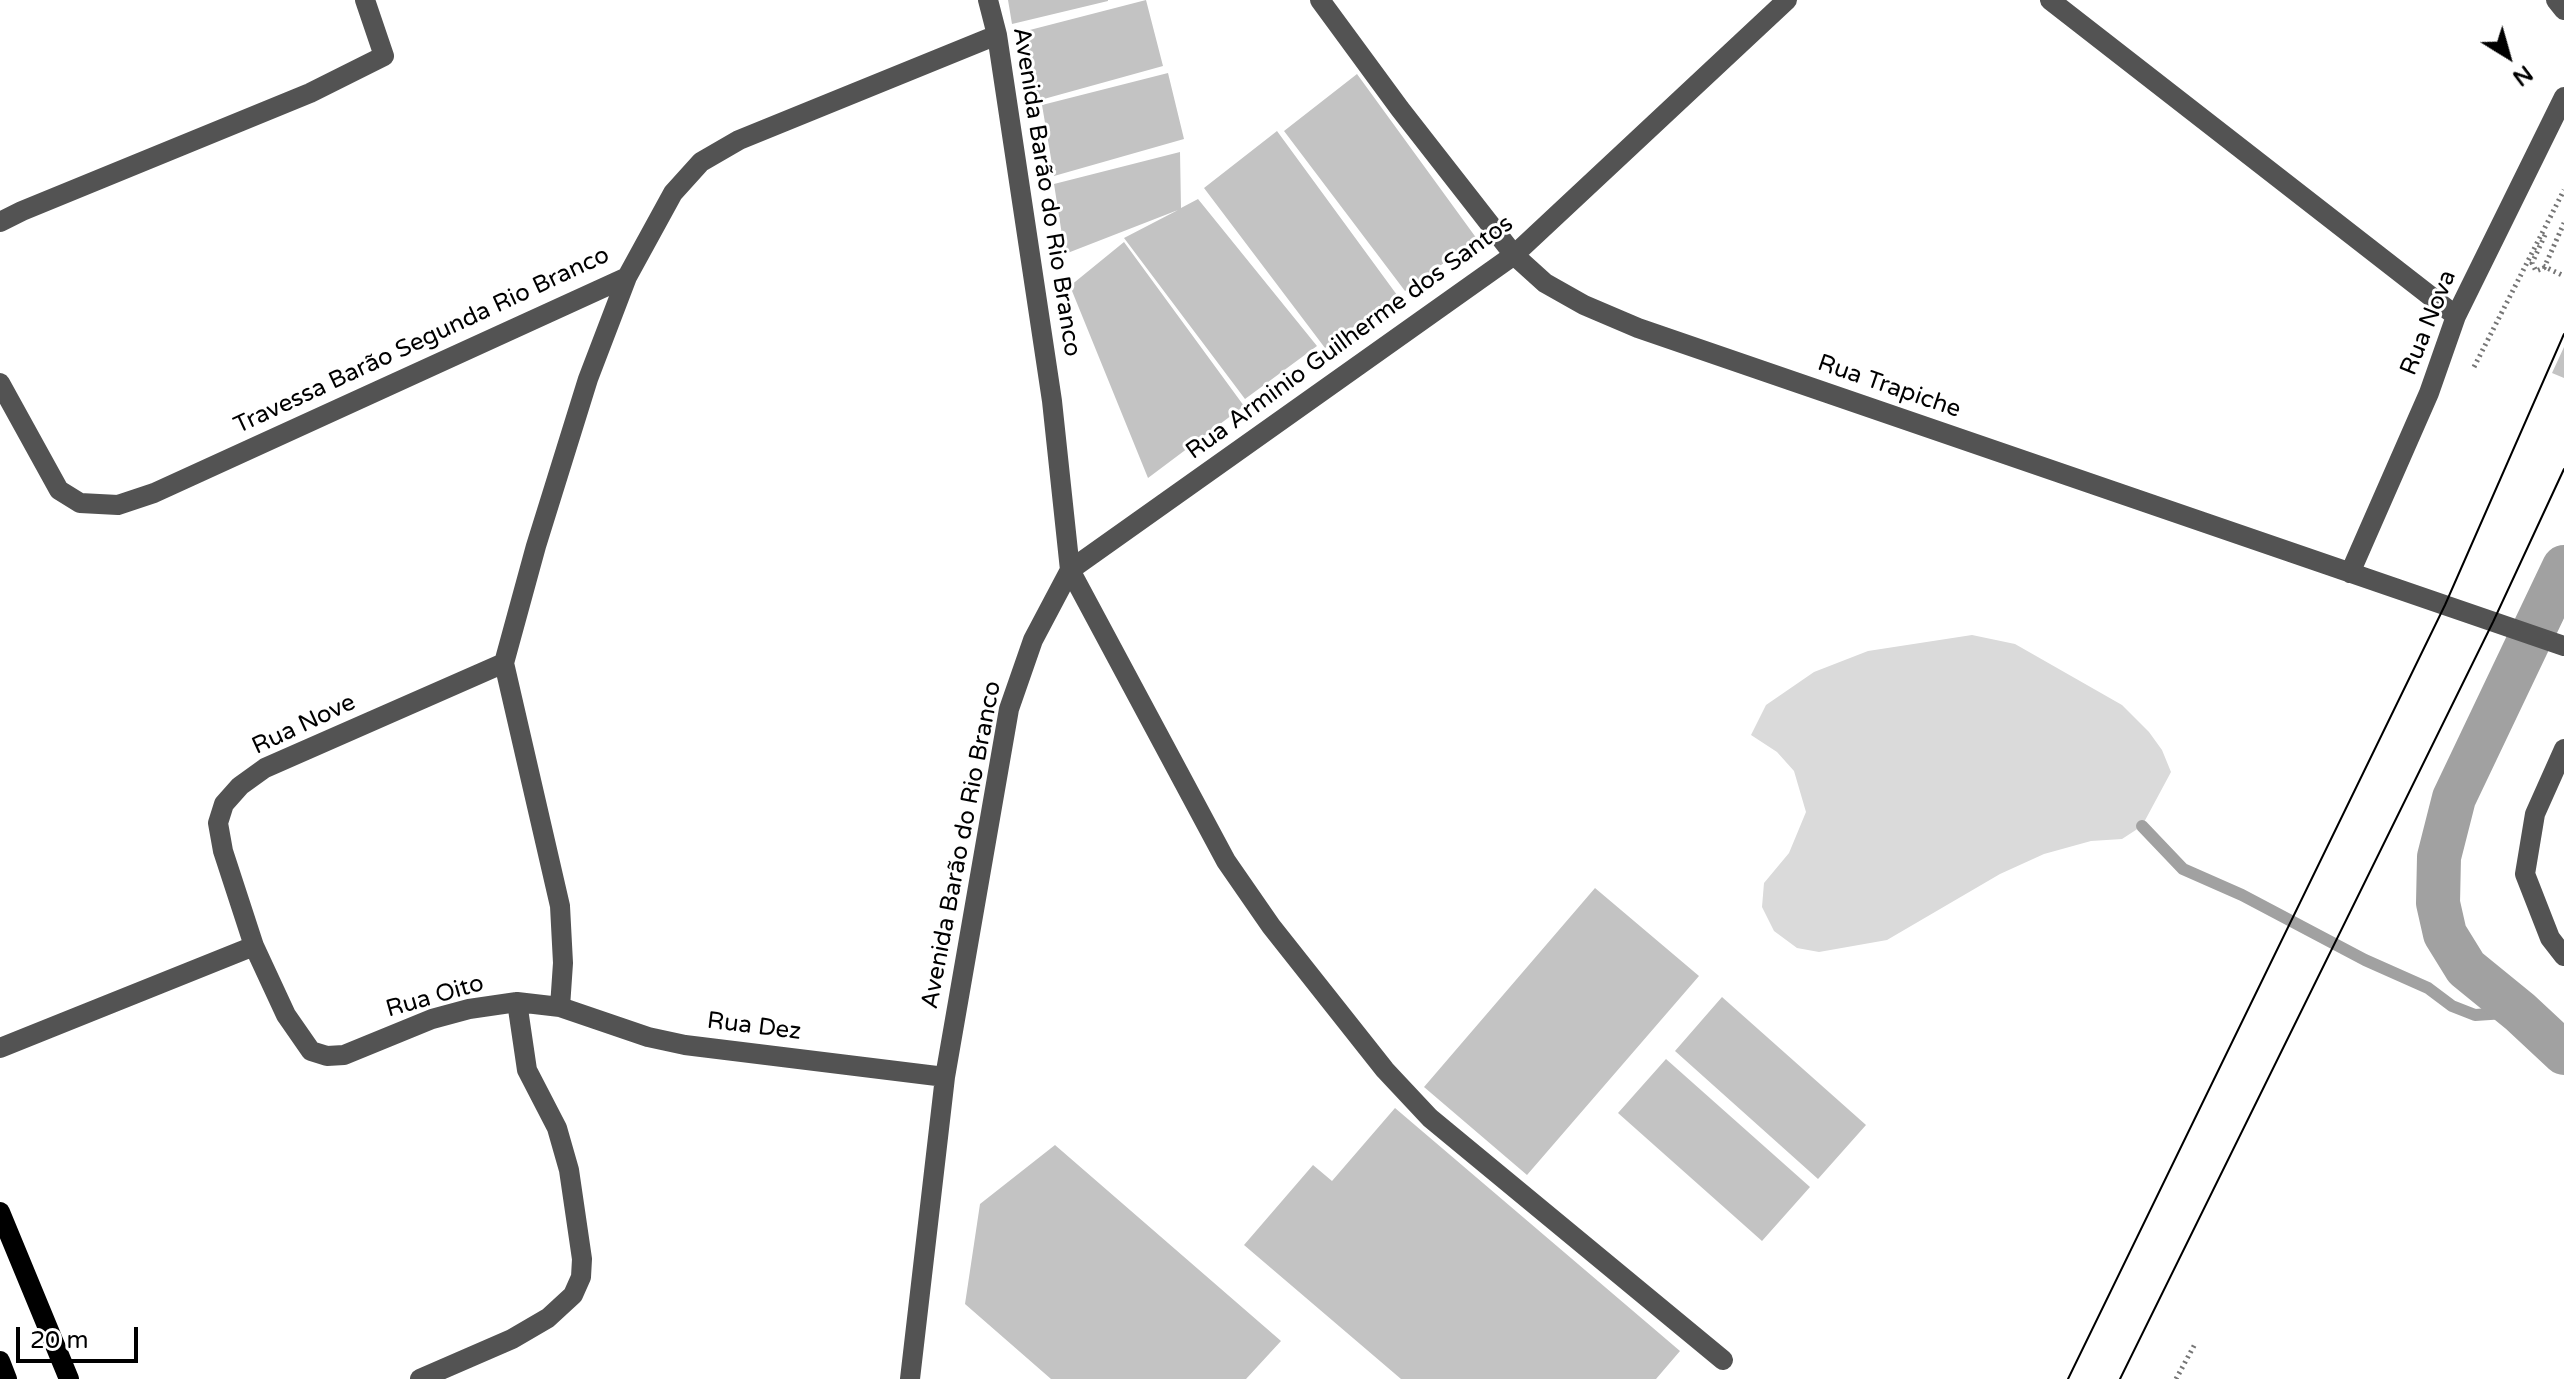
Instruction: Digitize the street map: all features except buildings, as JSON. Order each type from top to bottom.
[{"type":"main road","points":[[0,1212],[69,1379]]},
{"type":"main road","points":[[0,1361],[7,1379]]},
{"type":"street","points":[[0,222],[310,93],[384,56],[365,0]]},
{"type":"street","name":"Avenida Barão do Rio Branco","points":[[910,1379],[945,1077],[1009,709],[1033,640],[1070,570],[1052,401],[997,35],[988,0]]},
{"type":"street","name":"Rua Trapiche","points":[[1320,0],[1514,255],[1545,283],[1584,305],[1638,328],[2564,646]]},
{"type":"street","name":"Rua Arminio Guilherme dos Santos","points":[[1070,570],[1514,255],[1787,0]]},
{"type":"street","points":[[2050,0],[2456,316]]},
{"type":"street","points":[[2556,0],[2564,10]]},
{"type":"street","name":"Travessa Barão Segunda Rio Branco","points":[[0,383],[59,490],[80,503],[118,505],[154,493],[627,277],[673,193],[701,162],[739,140],[997,35]]},
{"type":"street","name":"Rua Nova","points":[[2350,573],[2429,393],[2456,316],[2564,97]]},
{"type":"street","points":[[560,1007],[563,963],[560,906],[504,663],[536,546],[588,379],[627,277]]},
{"type":"street","points":[[1070,570],[1226,861],[1271,926],[1385,1070],[1430,1118],[1723,1360]]},
{"type":"street","name":"Rua Nove","points":[[327,1056],[311,1051],[299,1035],[254,946],[223,851],[218,823],[224,804],[240,786],[265,768],[504,663]]},
{"type":"street","points":[[2564,749],[2535,814],[2525,874],[2550,938],[2564,956]]},
{"type":"street","points":[[0,1048],[254,946]]},
{"type":"street","points":[[420,1379],[512,1339],[548,1318],[573,1295],[581,1277],[582,1259],[569,1170],[557,1128],[527,1070],[517,1002]]},
{"type":"street","name":"Rua Oito","points":[[327,1056],[344,1055],[432,1019],[469,1009],[517,1002],[560,1007]]},
{"type":"street","name":"Rua Dez","points":[[560,1007],[648,1037],[685,1045],[945,1077]]},
{"type":"path","points":[[2564,190],[2532,263],[2536,271],[2544,268],[2564,222]]},
{"type":"path","points":[[2468,379],[2564,190]]},
{"type":"path","points":[[2564,222],[2543,266],[2564,276]]},
{"type":"path","points":[[2176,1379],[2195,1344]]},
{"type":"shaded area","points":[[1972,635],[2015,644],[2122,705],[2149,732],[2162,750],[2171,772],[2142,826],[2122,839],[2091,841],[2044,854],[2000,874],[1887,940],[1819,952],[1797,948],[1774,931],[1762,907],[1764,883],[1789,853],[1806,812],[1794,771],[1777,752],[1751,735],[1766,705],[1814,672],[1868,651]]},
{"type":"waterway","points":[[2564,567],[2454,798],[2439,857],[2438,903],[2445,934],[2466,968],[2564,1053]]},
{"type":"waterway","points":[[2142,826],[2183,869],[2428,988],[2452,1006],[2475,1015],[2520,1012]]},
{"type":"tram line","points":[[2068,1379],[2445,605],[2564,334]]},
{"type":"tram line","points":[[2120,1379],[2493,622],[2564,469]]}]
